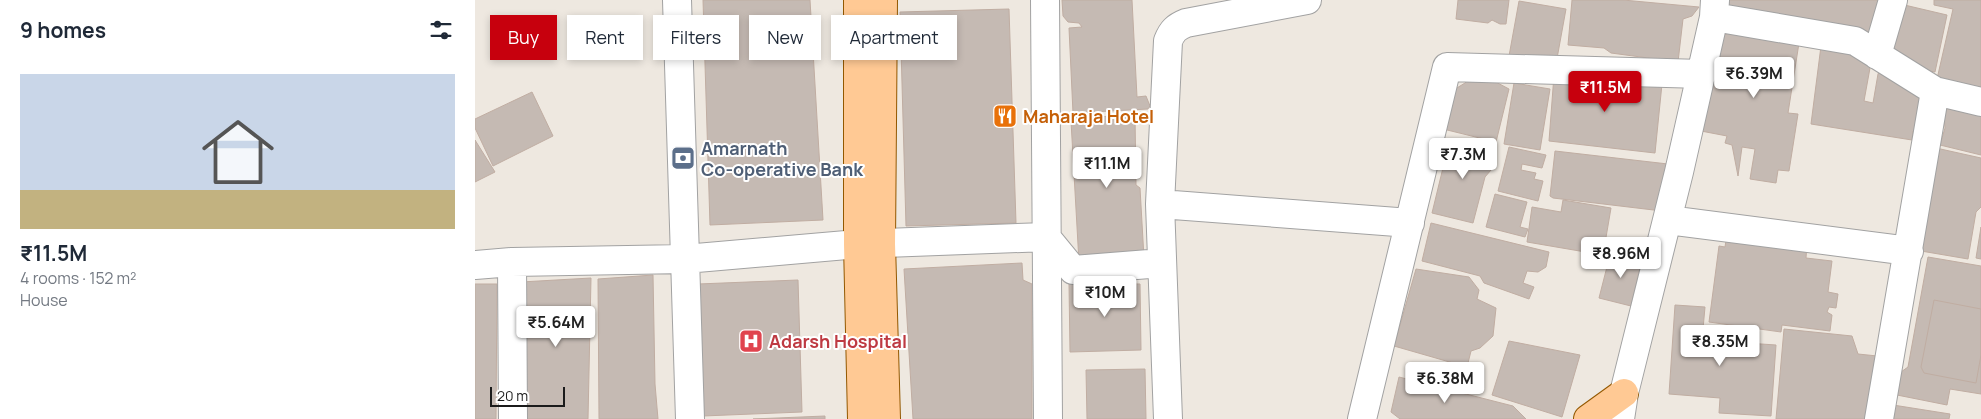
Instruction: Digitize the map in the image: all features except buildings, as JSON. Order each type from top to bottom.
[{"type":"main road","points":[[858,0],[870,244],[886,419]]},
{"type":"main road","points":[[862,419],[883,0]]},
{"type":"main road","points":[[1588,419],[1624,392]]},
{"type":"street","points":[[677,0],[691,419]]},
{"type":"street","points":[[1045,0],[1048,419]]},
{"type":"street","points":[[1168,419],[1160,204],[1168,41],[1171,33],[1177,26],[1186,23],[1307,0]]},
{"type":"street","points":[[1877,55],[1893,0]]},
{"type":"street","points":[[1620,419],[1624,392],[1668,220],[1715,9],[1855,41],[1935,91],[1981,102]]},
{"type":"street","points":[[1362,419],[1447,67],[1702,74]]},
{"type":"street","points":[[1879,419],[1935,91]]},
{"type":"street","points":[[1160,204],[1410,223]]},
{"type":"street","points":[[1668,220],[1909,251]]},
{"type":"street","points":[[475,265],[512,262],[685,259],[870,244],[1046,237]]},
{"type":"street","points":[[1046,237],[1073,270],[1162,263]]},
{"type":"street","points":[[512,262],[513,419]]},
{"type":"place","name":"Maharaja Hotel","points":[[1005,116]]},
{"type":"place","name":"Amarnath Co-operative Bank","points":[[683,158]]},
{"type":"place","name":"Adarsh Hospital","points":[[751,341]]}]
